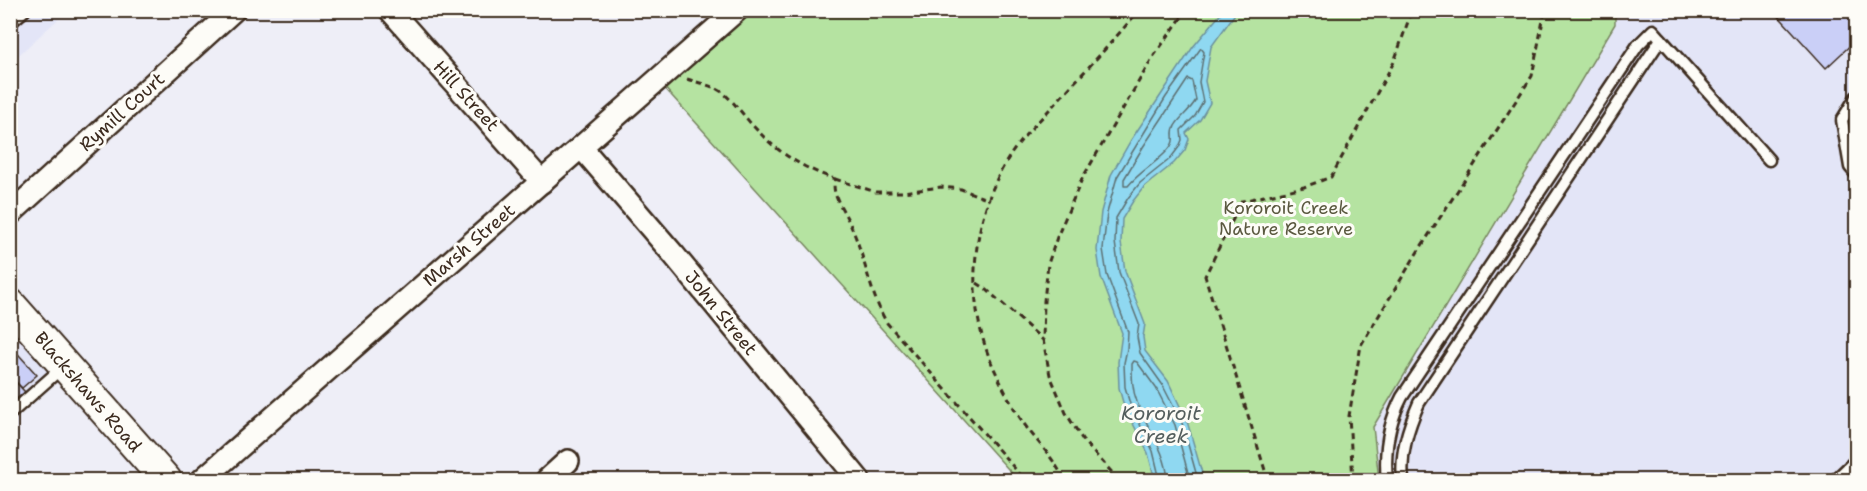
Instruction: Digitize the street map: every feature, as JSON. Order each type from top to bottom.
[{"type":"main road","name":"Blackshaws Road","points":[[10,304],[166,480]]},
{"type":"street","name":"Rymill Court","points":[[10,214],[234,10]]},
{"type":"street","name":"Hill Street","points":[[390,10],[542,182]]},
{"type":"street","name":"Marsh Street","points":[[202,480],[737,10]]},
{"type":"street","name":"John Street","points":[[581,147],[674,255],[859,480]]},
{"type":"street","points":[[546,480],[568,461]]},
{"type":"lane","points":[[10,23],[25,10]]},
{"type":"lane","points":[[1387,480],[1386,456],[1389,429],[1396,408],[1638,45],[1653,30],[1769,160]]},
{"type":"lane","points":[[1402,480],[1402,456],[1408,430],[1419,403],[1661,39]]},
{"type":"lane","points":[[1857,97],[1842,120],[1850,167],[1857,174]]},
{"type":"lane","points":[[1513,230],[1528,239]]},
{"type":"lane","points":[[1449,326],[1463,336]]},
{"type":"lane","points":[[10,414],[65,366]]},
{"type":"lane","points":[[1386,456],[1402,456]]},
{"type":"lane","points":[[1835,480],[1857,460]]},
{"type":"path","points":[[1064,480],[1054,460],[1018,414],[991,363],[976,311],[978,242],[982,219],[989,200],[1017,146],[1139,10]]},
{"type":"path","points":[[1119,480],[1084,442],[1066,413],[1050,375],[1043,340],[1048,264],[1061,227],[1083,179],[1153,57],[1187,10]]},
{"type":"path","points":[[1268,480],[1205,276],[1242,201],[1304,187],[1331,177],[1394,62],[1412,10]]},
{"type":"path","points":[[1353,480],[1349,416],[1361,345],[1417,253],[1532,76],[1545,10]]},
{"type":"path","points":[[675,64],[687,78],[723,93],[778,150],[817,173],[876,192],[903,192],[941,187],[961,189],[989,200]]},
{"type":"path","points":[[835,180],[833,187],[852,227],[865,262],[876,303],[887,323],[1025,480]]},
{"type":"path","points":[[976,282],[1043,340]]},
{"type":"shaded area","points":[[11,11],[67,11],[11,62]]},
{"type":"shaded area","points":[[1615,11],[1856,11],[1856,480],[1379,480],[1373,427],[1615,25]]},
{"type":"shaded area","points":[[10,323],[58,377],[10,419]]},
{"type":"green space","name":"Kororoit Creek Nature Reserve","points":[[748,11],[1615,11],[1615,24],[1373,427],[1379,480],[1018,480],[663,86]]},
{"type":"water","name":"Kororoit Creek","points":[[1223,11],[1237,11],[1211,47],[1205,81],[1210,103],[1200,120],[1186,133],[1189,139],[1185,150],[1174,163],[1144,187],[1122,219],[1121,242],[1125,271],[1145,324],[1143,337],[1145,351],[1168,381],[1187,421],[1204,480],[1155,480],[1148,453],[1124,406],[1119,388],[1118,362],[1122,333],[1101,277],[1097,250],[1101,212],[1111,175],[1131,140],[1193,47]]},
{"type":"building","points":[[1773,10],[1856,10],[1856,40],[1826,68]]},
{"type":"building","points":[[10,345],[37,375],[22,388],[10,376]]},
{"type":"building","points":[[10,376],[25,392],[14,401],[10,397]]}]
